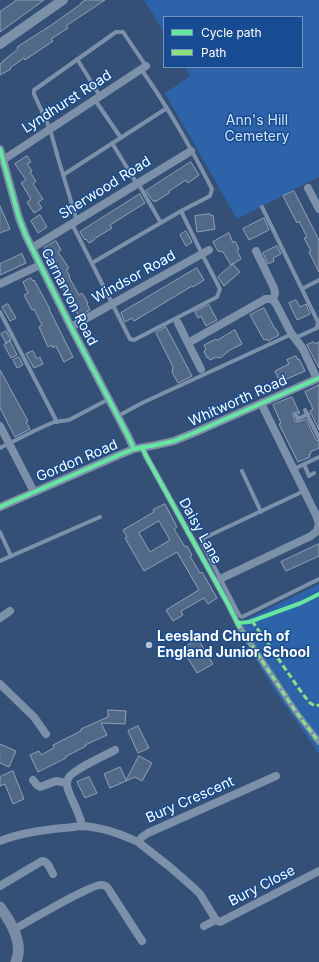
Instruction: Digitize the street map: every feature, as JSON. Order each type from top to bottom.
[{"type":"main road","points":[[0,908],[13,930],[19,948],[19,954],[16,962]]},
{"type":"street","points":[[0,44],[62,0]]},
{"type":"street","name":"Lyndhurst Road","points":[[3,160],[143,67]]},
{"type":"street","name":"Carnarvon Road","points":[[0,149],[19,218],[26,236],[71,327],[130,440],[138,448]]},
{"type":"street","name":"Sherwood Road","points":[[32,248],[191,150]]},
{"type":"street","points":[[0,183],[9,180]]},
{"type":"street","points":[[308,188],[319,209]]},
{"type":"street","name":"Windsor Road","points":[[71,327],[209,250]]},
{"type":"street","points":[[256,251],[274,288],[275,293],[273,300]]},
{"type":"street","points":[[0,284],[40,265]]},
{"type":"street","points":[[188,343],[262,301],[268,299],[273,300],[303,349],[318,379]]},
{"type":"street","points":[[178,324],[201,369]]},
{"type":"street","name":"Whitworth Road","points":[[166,443],[196,432],[318,379]]},
{"type":"street","points":[[220,579],[311,536],[317,531],[319,524],[261,403]]},
{"type":"street","points":[[0,426],[34,492]]},
{"type":"street","name":"Gordon Road","points":[[0,508],[112,458],[138,448],[166,443]]},
{"type":"street","name":"Daisy Lane","points":[[138,448],[146,456],[237,623],[296,712],[319,742]]},
{"type":"street","points":[[0,618],[10,611]]},
{"type":"street","points":[[0,684],[34,717],[46,734]]},
{"type":"street","points":[[82,826],[68,790],[67,783],[70,776],[76,771],[115,750]]},
{"type":"street","name":"Bury Crescent","points":[[0,841],[31,832],[82,826],[121,834],[138,842],[148,833],[276,776]]},
{"type":"street","points":[[33,780],[40,787],[56,781],[67,783]]},
{"type":"street","name":"Bury Close","points":[[138,842],[195,889],[200,894],[216,920]]},
{"type":"street","points":[[0,886],[42,861],[47,863],[53,874]]},
{"type":"street","name":"Bury Close","points":[[204,926],[216,920],[220,922],[319,871]]},
{"type":"street","points":[[13,930],[101,884],[106,886],[111,892],[142,941]]},
{"type":"lane","points":[[92,263],[181,211],[210,196],[212,189],[200,165],[123,32],[116,32],[34,90],[34,94],[50,129],[74,222],[92,263],[130,339],[134,340],[218,297],[220,289],[181,211]]},
{"type":"lane","points":[[77,59],[121,138]]},
{"type":"lane","points":[[63,175],[167,108]]},
{"type":"lane","points":[[112,143],[138,183],[161,223]]},
{"type":"lane","points":[[118,416],[142,403],[294,336],[317,328],[318,322],[262,207]]},
{"type":"lane","points":[[302,289],[319,280]]},
{"type":"lane","points":[[0,312],[57,422]]},
{"type":"lane","points":[[0,448],[36,430],[57,422],[69,420],[109,399]]},
{"type":"lane","points":[[305,410],[319,438]]},
{"type":"lane","points":[[296,415],[298,419],[308,414]]},
{"type":"lane","points":[[293,469],[319,457]]},
{"type":"lane","points":[[304,464],[309,476],[314,473]]},
{"type":"lane","points":[[242,471],[261,512]]},
{"type":"lane","points":[[304,491],[204,538],[202,543],[220,579],[240,616],[242,617],[319,579]]},
{"type":"lane","points":[[0,561],[100,517]]},
{"type":"lane","points":[[0,532],[11,556]]},
{"type":"green space","name":"Ann's Hill Cemetery","points":[[144,0],[319,0],[319,177],[237,219],[165,93],[190,76],[186,68],[303,68],[303,16],[163,16],[163,30]]},
{"type":"green space","points":[[319,584],[319,754],[275,691],[237,628],[247,619]]},
{"type":"building","points":[[17,0],[44,0],[0,32],[0,12]]},
{"type":"building","points":[[86,0],[105,0],[66,26],[68,28],[51,39],[53,41],[25,60],[24,58],[10,68],[11,69],[0,75],[0,64],[18,49],[17,47],[50,26]]},
{"type":"building","points":[[27,156],[31,162],[27,164],[36,181],[33,184],[43,199],[38,202],[42,208],[34,213],[27,202],[31,199],[21,183],[26,180],[15,164]]},
{"type":"building","points":[[191,162],[199,175],[188,183],[186,180],[155,202],[155,200],[153,201],[146,191]]},
{"type":"building","points":[[294,191],[319,240],[319,272],[304,238],[307,237],[299,221],[297,223],[283,196]]},
{"type":"building","points":[[140,194],[145,203],[110,225],[112,228],[94,240],[89,243],[86,239],[85,240],[80,232]]},
{"type":"building","points":[[0,206],[10,229],[0,233]]},
{"type":"building","points":[[210,214],[211,216],[213,215],[215,229],[197,232],[195,216]]},
{"type":"building","points":[[40,215],[47,227],[38,233],[31,221]]},
{"type":"building","points":[[264,218],[269,230],[249,240],[243,229]]},
{"type":"building","points":[[186,231],[192,242],[186,246],[180,235]]},
{"type":"building","points":[[229,233],[233,243],[235,241],[239,249],[237,250],[241,259],[231,265],[223,252],[218,251],[213,242]]},
{"type":"building","points":[[56,241],[61,250],[58,252],[69,268],[66,270],[70,276],[69,277],[79,295],[82,293],[88,303],[87,304],[90,310],[79,316],[61,285],[63,284],[44,248]]},
{"type":"building","points":[[277,246],[281,254],[273,258],[274,261],[268,264],[263,253]]},
{"type":"building","points":[[22,254],[26,263],[0,275],[0,264]]},
{"type":"building","points":[[233,264],[240,272],[224,286],[218,277]]},
{"type":"building","points":[[197,268],[204,280],[134,321],[132,318],[125,322],[121,313]]},
{"type":"building","points":[[31,278],[33,281],[34,280],[50,309],[73,357],[64,362],[56,346],[53,348],[52,345],[48,347],[39,327],[42,325],[34,309],[32,310],[24,295],[28,293],[23,282]]},
{"type":"building","points":[[296,300],[300,307],[306,304],[310,314],[297,320],[289,303]]},
{"type":"building","points":[[8,304],[16,318],[10,321],[2,307]]},
{"type":"building","points":[[209,305],[217,320],[206,326],[201,316],[198,318],[195,312]]},
{"type":"building","points":[[264,308],[279,335],[268,341],[267,339],[264,340],[250,315]]},
{"type":"building","points":[[166,327],[192,376],[178,383],[172,372],[173,367],[156,333]]},
{"type":"building","points":[[235,330],[242,344],[230,350],[220,358],[216,357],[210,360],[208,357],[207,358],[204,351],[206,349],[204,345]]},
{"type":"building","points":[[6,331],[11,340],[6,343],[1,334]]},
{"type":"building","points":[[10,341],[17,355],[11,358],[4,345]]},
{"type":"building","points":[[314,342],[315,344],[319,342],[319,368],[307,345]]},
{"type":"building","points":[[33,351],[37,359],[40,357],[43,364],[34,368],[26,354]]},
{"type":"building","points":[[296,356],[305,371],[280,382],[275,371],[289,364],[287,360]]},
{"type":"building","points":[[19,357],[23,365],[17,368],[13,360]]},
{"type":"building","points":[[0,370],[28,421],[26,422],[30,429],[15,437],[0,408]]},
{"type":"building","points":[[319,385],[319,430],[310,411],[313,409],[305,392]]},
{"type":"building","points":[[292,397],[300,414],[297,412],[293,413],[295,421],[298,422],[306,419],[316,440],[319,441],[319,448],[310,452],[310,457],[298,462],[279,424],[281,423],[273,405]]},
{"type":"building","points":[[165,504],[177,527],[174,529],[185,547],[187,546],[192,555],[190,556],[200,573],[202,572],[217,598],[208,604],[204,598],[181,611],[183,615],[173,621],[166,610],[199,590],[177,552],[144,571],[125,538],[127,537],[123,530],[154,512],[153,510]],"holes":[[[159,521],[170,540],[150,552],[139,533]]]},
{"type":"building","points":[[319,544],[319,556],[286,571],[281,562]]},
{"type":"building","points":[[198,639],[213,664],[197,673],[182,649]]},
{"type":"building","points":[[108,710],[126,711],[125,724],[101,723],[107,735],[85,745],[86,746],[65,757],[66,758],[38,772],[30,755],[39,751],[41,755],[54,748],[53,745],[81,731],[81,729],[108,717]]},
{"type":"building","points":[[138,726],[149,748],[138,753],[128,731]]},
{"type":"building","points":[[0,744],[16,751],[9,767],[0,763]]},
{"type":"building","points":[[139,756],[152,763],[142,781],[135,777],[110,788],[104,774],[120,767],[126,780]]},
{"type":"building","points":[[13,771],[24,799],[13,804],[5,784],[0,786],[0,777]]},
{"type":"building","points":[[89,777],[97,793],[85,798],[77,782]]},
{"type":"marked path","points":[[252,621],[302,693],[310,703],[315,706],[319,705]]},
{"type":"marked path","points":[[237,623],[296,712],[319,742]]},
{"type":"cycle path","points":[[0,149],[19,218],[26,236],[134,449]]},
{"type":"cycle path","points":[[0,507],[134,449],[174,441],[319,378]]},
{"type":"cycle path","points":[[142,447],[239,626]]},
{"type":"cycle path","points":[[237,623],[249,622],[301,603],[319,594]]},
{"type":"place","name":"Leesland Church of England Junior School","points":[[149,645]]}]
